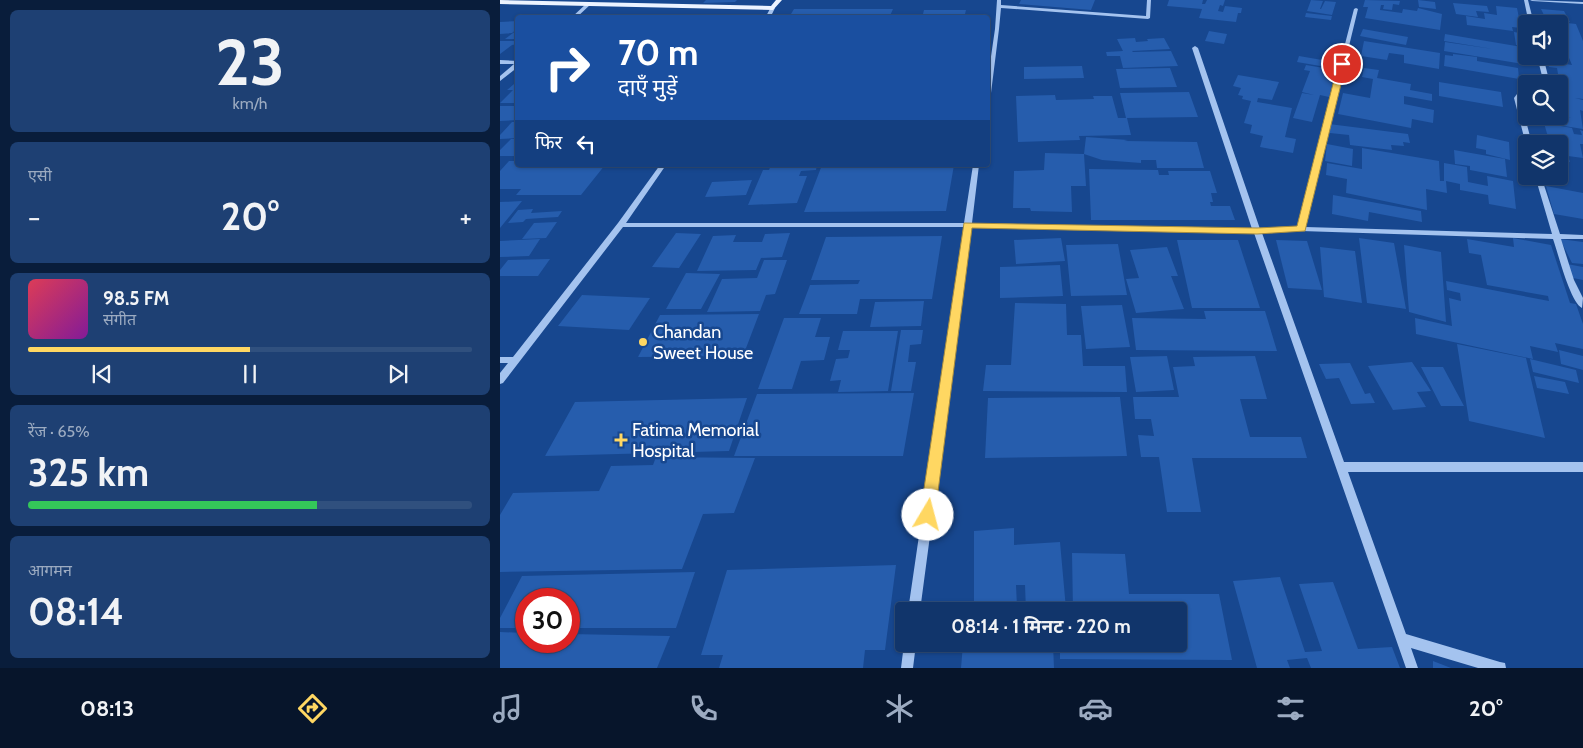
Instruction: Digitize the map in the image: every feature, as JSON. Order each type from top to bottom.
[{"type":"main road","points":[[500,2],[773,8],[779,0]]},
{"type":"street","points":[[990,79],[999,3],[1148,18],[1149,0]]},
{"type":"street","points":[[1526,0],[1530,15]]},
{"type":"street","points":[[1532,0],[1583,3]]},
{"type":"street","points":[[576,15],[589,4]]},
{"type":"street","points":[[769,15],[773,8]]},
{"type":"street","points":[[1301,229],[1356,9]]},
{"type":"street","points":[[990,29],[997,29]]},
{"type":"street","points":[[1194,48],[1412,668]]},
{"type":"street","points":[[500,62],[515,63]]},
{"type":"street","points":[[500,79],[515,66]]},
{"type":"street","points":[[500,380],[621,225],[662,167]]},
{"type":"street","points":[[915,602],[976,167]]},
{"type":"street","points":[[1541,185],[1555,237],[1570,280],[1582,305]]},
{"type":"street","points":[[621,225],[967,225],[1257,231],[1301,229],[1583,237]]},
{"type":"street","points":[[500,360],[514,360]]},
{"type":"street","points":[[1341,467],[1583,467]]},
{"type":"street","points":[[1402,639],[1500,668]]},
{"type":"street","points":[[907,668],[909,652]]},
{"type":"building","points":[[706,0],[737,0],[735,2],[703,3]]},
{"type":"building","points":[[1021,0],[1095,0],[1091,10],[1019,4]]},
{"type":"building","points":[[1169,0],[1203,0],[1202,4],[1205,4],[1207,0],[1225,0],[1223,6],[1220,5],[1218,11],[1223,12],[1225,6],[1242,8],[1241,13],[1238,13],[1236,22],[1199,18],[1202,9],[1167,6]]},
{"type":"building","points":[[1311,0],[1323,1],[1320,9],[1325,1],[1336,2],[1332,15],[1307,11]]},
{"type":"building","points":[[1365,0],[1400,1],[1399,5],[1393,4],[1392,10],[1383,9],[1384,5],[1381,5],[1380,10],[1402,13],[1403,9],[1417,11],[1418,8],[1442,14],[1440,30],[1365,18],[1368,7],[1363,7]]},
{"type":"building","points":[[1418,0],[1435,2],[1436,9],[1419,7]]},
{"type":"building","points":[[1453,3],[1487,6],[1489,12],[1476,11],[1478,17],[1456,14]]},
{"type":"building","points":[[1496,6],[1517,8],[1518,28],[1512,27],[1513,31],[1467,25],[1466,16],[1485,19],[1484,13],[1497,15]]},
{"type":"building","points":[[794,9],[893,9],[890,15],[791,14]]},
{"type":"building","points":[[1541,9],[1564,11],[1566,15],[1544,15]]},
{"type":"building","points":[[924,10],[966,10],[965,15],[923,15]]},
{"type":"building","points":[[1306,13],[1332,16],[1331,20],[1305,17]]},
{"type":"building","points":[[515,21],[515,30],[512,33],[500,34],[500,22]]},
{"type":"building","points":[[1568,23],[1576,24],[1583,41],[1583,99],[1575,98],[1583,100],[1583,111],[1580,110],[1583,129],[1558,125],[1568,125],[1568,118],[1571,118],[1568,118],[1568,75],[1558,75],[1557,68],[1549,67],[1548,65],[1572,65],[1568,56]]},
{"type":"building","points":[[1363,29],[1408,37],[1406,45],[1360,36]]},
{"type":"building","points":[[1209,31],[1227,34],[1224,44],[1205,41]]},
{"type":"building","points":[[515,32],[515,39],[505,39]]},
{"type":"building","points":[[1514,32],[1518,33],[1518,45],[1516,45]]},
{"type":"building","points":[[1445,34],[1518,46],[1518,63],[1444,51],[1445,42],[1493,49],[1444,41]]},
{"type":"building","points":[[1135,38],[1136,42],[1164,38],[1170,49],[1132,51],[1171,51],[1178,66],[1123,68],[1120,56],[1107,56],[1106,52],[1123,51],[1117,39]]},
{"type":"building","points":[[500,41],[515,41],[515,44],[500,54]]},
{"type":"building","points":[[1364,41],[1440,53],[1439,69],[1404,63],[1404,55],[1389,53],[1387,60],[1361,56]]},
{"type":"building","points":[[1453,54],[1477,57],[1477,61],[1518,68],[1518,79],[1444,66],[1445,55],[1453,56]]},
{"type":"building","points":[[1299,56],[1328,61],[1326,67],[1297,62]]},
{"type":"building","points":[[1306,65],[1336,70],[1329,97],[1320,95],[1312,122],[1293,118],[1302,93],[1314,95],[1302,92],[1310,71],[1304,70]]},
{"type":"building","points":[[1082,66],[1084,78],[1024,79],[1024,67]]},
{"type":"building","points":[[1170,68],[1177,87],[1120,88],[1116,69]]},
{"type":"building","points":[[1364,68],[1379,70],[1377,78],[1411,84],[1410,90],[1432,94],[1432,101],[1404,96],[1404,104],[1434,110],[1433,123],[1412,119],[1411,128],[1338,114],[1343,93],[1370,98],[1373,79],[1362,77]]},
{"type":"building","points":[[1238,75],[1279,82],[1272,100],[1258,98],[1257,102],[1292,108],[1285,137],[1296,139],[1293,153],[1260,147],[1263,136],[1250,133],[1252,125],[1244,123],[1251,101],[1242,99],[1243,96],[1238,95],[1241,88],[1233,86]]},
{"type":"building","points":[[1439,82],[1501,92],[1503,107],[1439,96]]},
{"type":"building","points":[[515,84],[515,103],[500,103],[513,90],[507,90]]},
{"type":"building","points":[[1189,92],[1198,117],[1127,118],[1131,135],[1079,136],[1080,140],[1018,142],[1016,96],[1055,95],[1056,100],[1094,99],[1093,96],[1112,96],[1118,118],[1126,118],[1120,93]]},
{"type":"building","points":[[500,106],[515,106],[515,120],[500,121]]},
{"type":"building","points":[[512,122],[515,122],[515,138],[500,139],[500,135]]},
{"type":"building","points":[[1329,124],[1408,134],[1410,143],[1403,142],[1404,146],[1391,145],[1392,150],[1350,145],[1349,135],[1330,133]]},
{"type":"building","points":[[1545,125],[1572,128],[1574,134],[1582,135],[1580,130],[1583,131],[1583,144],[1580,144],[1583,158],[1568,156],[1568,135],[1547,135]]},
{"type":"building","points":[[1477,135],[1509,142],[1510,160],[1486,154],[1486,150],[1476,148]]},
{"type":"building","points":[[1086,137],[1128,140],[1124,141],[1197,142],[1204,168],[1157,168],[1156,160],[1141,160],[1141,163],[1102,160],[1084,154]]},
{"type":"building","points":[[511,139],[515,139],[515,156],[500,156],[500,150]]},
{"type":"building","points":[[1327,144],[1353,149],[1352,166],[1325,161]]},
{"type":"building","points":[[1362,148],[1439,161],[1440,181],[1444,181],[1444,163],[1467,167],[1468,182],[1488,186],[1487,176],[1513,181],[1516,209],[1489,204],[1488,195],[1460,190],[1460,184],[1446,181],[1447,193],[1426,189],[1427,210],[1346,193],[1347,179],[1326,175],[1327,163],[1362,169]]},
{"type":"building","points":[[1454,150],[1505,159],[1507,177],[1470,170],[1470,166],[1455,164]]},
{"type":"building","points":[[1045,153],[1084,154],[1086,186],[1071,186],[1072,212],[1031,211],[1030,208],[1013,208],[1014,171],[1044,170]]},
{"type":"building","points":[[509,161],[515,161],[515,167],[603,167],[581,195],[516,195],[521,189],[500,189],[500,171]]},
{"type":"building","points":[[770,167],[817,167],[816,170],[801,171],[799,176],[807,176],[797,203],[748,205],[763,170],[769,170]]},
{"type":"building","points":[[821,167],[954,167],[946,211],[804,212]]},
{"type":"building","points":[[1089,169],[1158,170],[1159,175],[1169,175],[1168,171],[1210,171],[1217,193],[1211,193],[1213,202],[1210,202],[1211,206],[1230,206],[1235,220],[1091,220]]},
{"type":"building","points":[[752,180],[746,195],[705,197],[712,182]]},
{"type":"building","points":[[1546,186],[1583,193],[1583,219],[1554,214]]},
{"type":"building","points":[[1333,195],[1421,211],[1422,222],[1369,212],[1368,221],[1332,214]]},
{"type":"building","points":[[522,201],[500,228],[500,202]]},
{"type":"building","points":[[533,209],[531,213],[562,211],[558,217],[526,219],[523,222],[508,223],[518,210]]},
{"type":"building","points":[[557,222],[546,238],[522,239],[534,223]]},
{"type":"building","points":[[676,233],[701,234],[679,268],[652,267]]},
{"type":"building","points":[[790,233],[782,257],[761,258],[756,270],[697,271],[713,236],[736,235],[733,242],[762,242],[765,234]]},
{"type":"building","points":[[942,236],[932,299],[860,299],[857,314],[799,314],[810,285],[858,284],[860,280],[811,280],[826,237]]},
{"type":"building","points":[[1061,238],[1065,261],[1016,264],[1014,240]]},
{"type":"building","points":[[1359,238],[1394,243],[1406,309],[1367,303]]},
{"type":"building","points":[[1513,238],[1551,245],[1570,303],[1576,304],[1583,324],[1583,349],[1555,343],[1558,352],[1530,346],[1533,359],[1416,334],[1415,318],[1452,326],[1449,298],[1461,301],[1460,293],[1447,290],[1446,281],[1549,301],[1548,296],[1487,285],[1481,255],[1469,253],[1467,239],[1514,247]]},
{"type":"building","points":[[540,239],[529,256],[500,257],[500,241]]},
{"type":"building","points":[[1560,239],[1583,242],[1583,264],[1572,263]]},
{"type":"building","points":[[1177,240],[1238,240],[1260,308],[1192,308]]},
{"type":"building","points":[[1276,240],[1307,241],[1322,290],[1288,288]]},
{"type":"building","points":[[1118,244],[1127,295],[1071,296],[1066,245]]},
{"type":"building","points":[[1404,245],[1441,252],[1446,322],[1409,312]]},
{"type":"building","points":[[1167,247],[1178,276],[1171,276],[1184,309],[1136,313],[1126,279],[1139,278],[1130,250]]},
{"type":"building","points":[[1320,247],[1355,251],[1362,303],[1324,297]]},
{"type":"building","points":[[550,259],[538,276],[500,276],[500,270],[508,260]]},
{"type":"building","points":[[764,260],[787,260],[775,294],[766,295],[760,311],[707,312],[722,279],[757,278]]},
{"type":"building","points":[[1567,264],[1583,267],[1583,280],[1573,278]]},
{"type":"building","points":[[1060,265],[1063,296],[1000,298],[1000,267]]},
{"type":"building","points":[[686,273],[720,274],[701,309],[666,309]]},
{"type":"building","points":[[582,295],[650,298],[629,330],[558,326]]},
{"type":"building","points":[[924,301],[921,326],[870,327],[875,302]]},
{"type":"building","points":[[1015,303],[1066,304],[1067,335],[1081,335],[1083,366],[1125,366],[1127,392],[983,391],[986,365],[1011,365]]},
{"type":"building","points":[[1122,305],[1130,347],[1086,349],[1081,306]]},
{"type":"building","points":[[1204,311],[1265,311],[1277,351],[1136,350],[1132,318],[1206,319]]},
{"type":"building","points":[[759,314],[743,356],[638,357],[660,315]]},
{"type":"building","points":[[784,318],[821,318],[815,337],[830,337],[824,360],[801,361],[792,389],[758,389]]},
{"type":"building","points":[[901,330],[923,330],[921,344],[910,345],[908,362],[916,362],[911,391],[891,391]]},
{"type":"building","points":[[843,331],[898,331],[888,391],[838,392],[841,380],[830,381],[836,359],[848,358],[850,350],[838,350]]},
{"type":"building","points":[[1457,344],[1526,358],[1545,438],[1469,421]]},
{"type":"building","points":[[1559,350],[1583,356],[1583,370],[1561,364]]},
{"type":"building","points":[[1167,356],[1174,390],[1136,392],[1130,357]]},
{"type":"building","points":[[1255,356],[1267,399],[1240,399],[1250,437],[1301,437],[1307,458],[1192,458],[1201,512],[1167,512],[1159,457],[1141,457],[1138,435],[1154,436],[1151,419],[1135,419],[1133,397],[1179,397],[1173,367],[1195,366],[1193,357]]},
{"type":"building","points":[[1530,359],[1576,370],[1579,383],[1533,372]]},
{"type":"building","points":[[1412,362],[1431,391],[1417,392],[1426,407],[1393,410],[1368,366]]},
{"type":"building","points":[[1350,363],[1365,394],[1370,393],[1375,403],[1351,404],[1339,378],[1326,379],[1319,364]]},
{"type":"building","points":[[1421,367],[1443,367],[1464,406],[1441,406]]},
{"type":"building","points":[[1534,376],[1565,382],[1569,394],[1537,388]]},
{"type":"building","points":[[914,393],[903,456],[734,456],[757,394]]},
{"type":"building","points":[[1120,397],[1127,456],[985,458],[988,398]]},
{"type":"building","points":[[747,398],[729,451],[545,456],[575,402]]},
{"type":"building","points":[[656,457],[755,458],[734,513],[703,514],[682,569],[500,572],[500,515],[513,493],[599,491],[611,466],[653,465]]},
{"type":"building","points":[[1014,528],[1014,545],[1060,542],[1065,602],[1026,602],[1025,585],[1016,585],[1017,602],[974,602],[974,531]]},
{"type":"building","points":[[1072,553],[1125,554],[1129,594],[1219,594],[1232,660],[1060,659],[1060,652],[1187,652],[1187,602],[1073,602]]},
{"type":"building","points":[[896,565],[885,650],[865,650],[863,668],[719,668],[723,655],[701,655],[727,570]]},
{"type":"building","points":[[695,572],[676,628],[580,628],[580,588],[516,588],[522,576]]},
{"type":"building","points":[[1280,577],[1305,652],[1322,651],[1299,584],[1333,582],[1358,649],[1392,647],[1400,668],[1311,668],[1307,658],[1287,660],[1290,668],[1257,668],[1233,581]]},
{"type":"building","points":[[515,589],[515,628],[500,628],[500,618]]},
{"type":"building","points":[[500,632],[515,633],[515,653],[580,653],[580,634],[670,636],[657,668],[500,668]]},
{"type":"building","points":[[962,652],[1053,652],[1054,668],[961,668]]},
{"type":"building","points":[[1433,661],[1451,668],[1433,668]]},
{"type":"place","name":"Chandan Sweet House","points":[[643,342]]},
{"type":"place","name":"Fatima Memorial Hospital","points":[[621,440]]},
{"type":"route","points":[[928,515],[967,225],[1257,231],[1301,229],[1342,64]]}]
